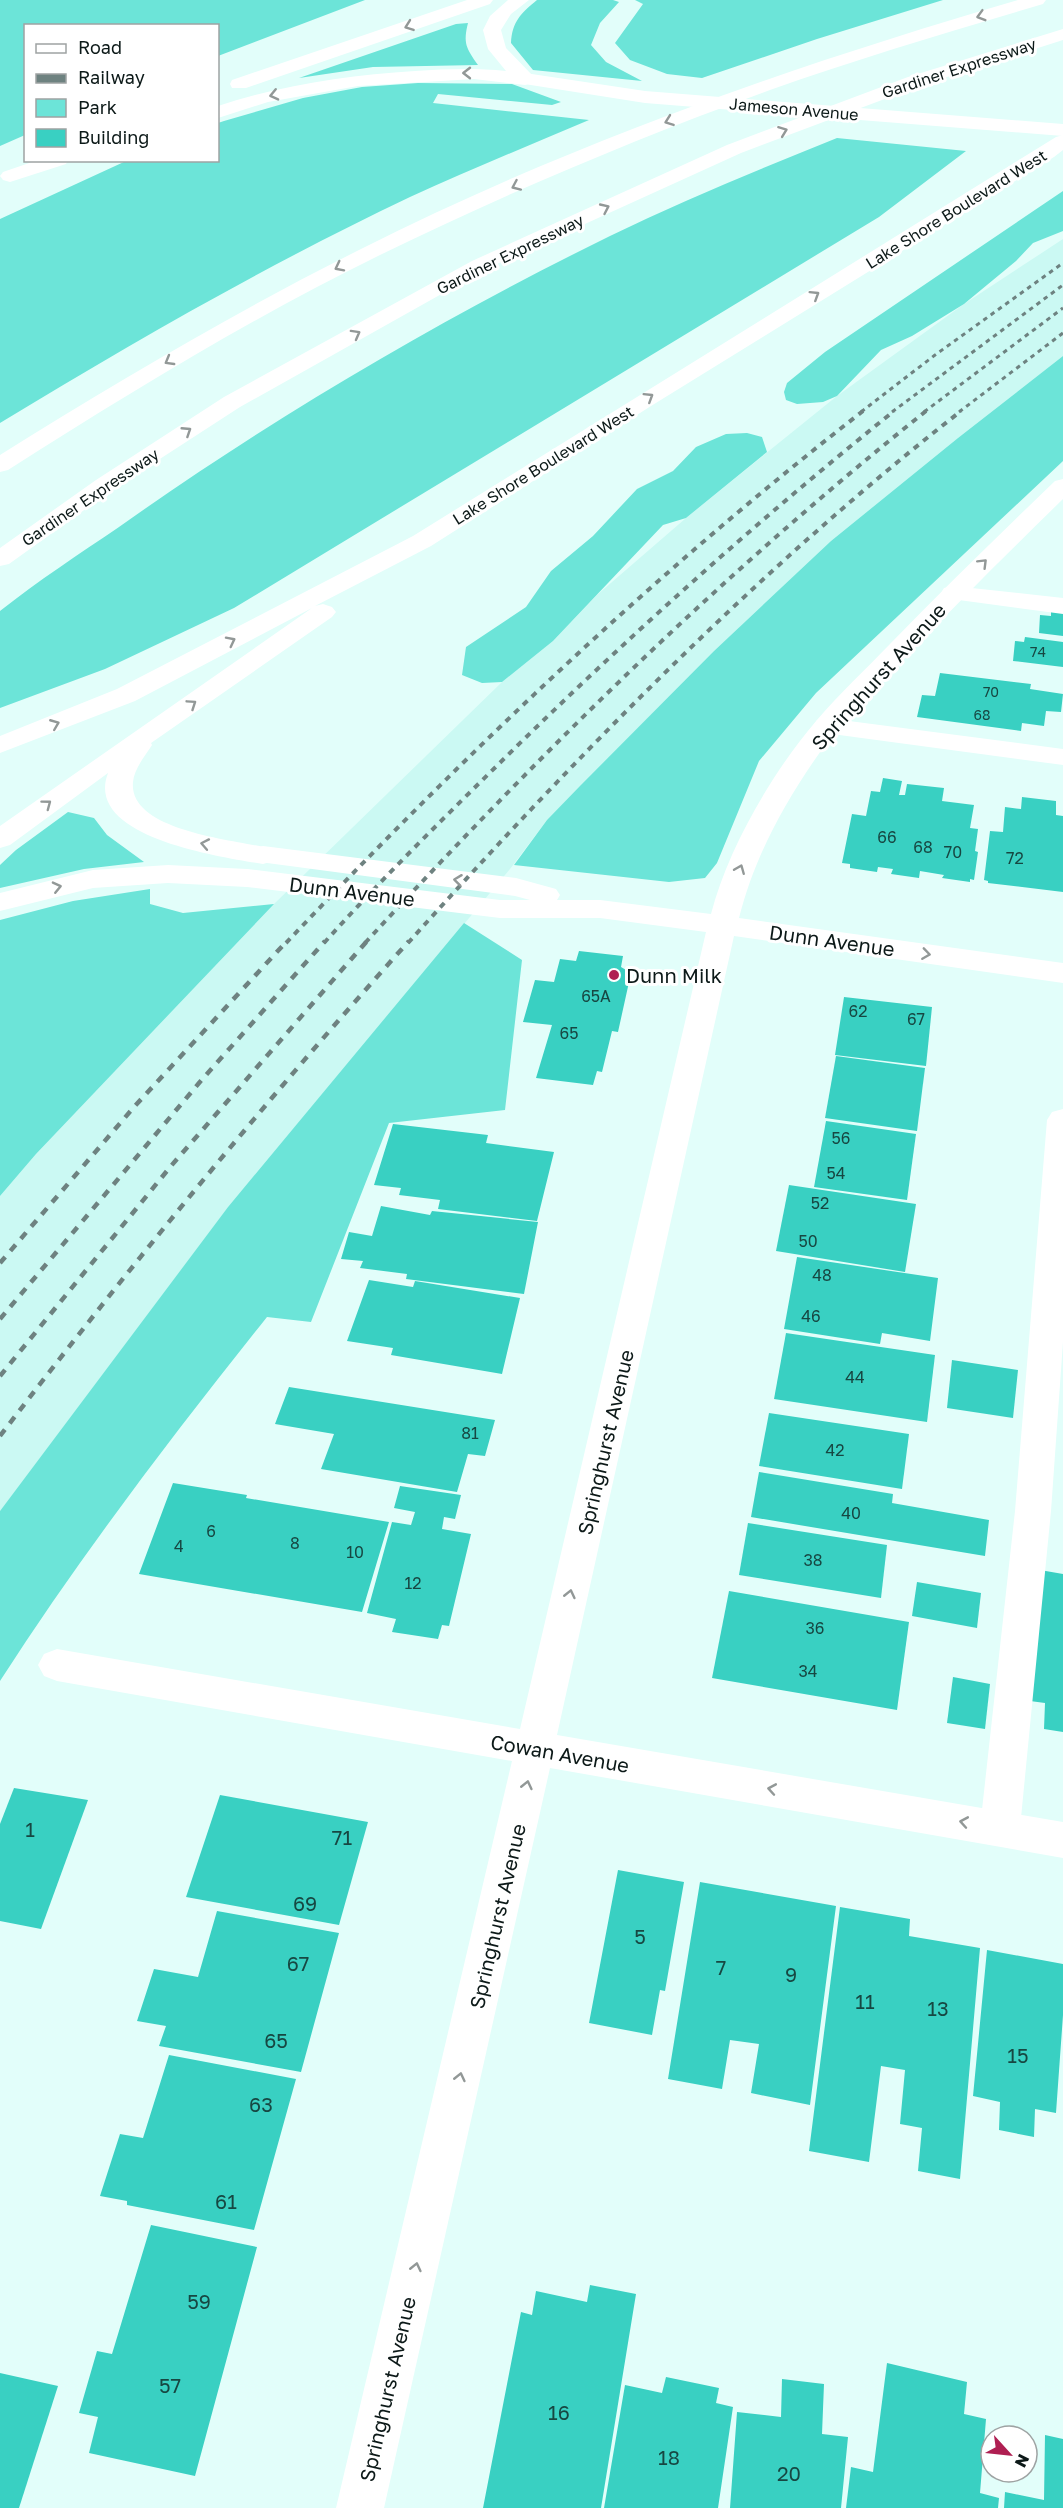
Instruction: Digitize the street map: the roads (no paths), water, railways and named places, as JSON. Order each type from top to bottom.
[{"type":"main road","points":[[219,92],[484,0]]},
{"type":"main road","points":[[520,0],[499,15],[493,28],[492,39],[497,51],[525,80]]},
{"type":"main road","points":[[0,465],[267,304],[390,241],[643,130],[841,59],[1037,0]]},
{"type":"main road","points":[[219,86],[337,32]]},
{"type":"main road","name":"Gardiner Expressway","points":[[0,559],[104,485],[232,402],[479,266],[734,149],[915,81],[1063,34]]},
{"type":"main road","name":"Jameson Avenue","points":[[219,112],[265,97],[358,80],[474,73],[645,97],[1063,130]]},
{"type":"main road","name":"Lake Shore Boulevard West","points":[[0,745],[126,695],[422,542],[643,401],[1027,166],[1063,141]]},
{"type":"main road","points":[[5,178],[41,162]]},
{"type":"main road","points":[[5,178],[53,162]]},
{"type":"main road","name":"Springhurst Avenue","points":[[360,2508],[731,892],[751,842],[785,784],[826,726],[953,593],[1063,486]]},
{"type":"main road","points":[[0,839],[422,542]]},
{"type":"main road","points":[[953,593],[1063,606]]},
{"type":"main road","points":[[826,726],[1063,757]]},
{"type":"main road","name":"Dunn Avenue","points":[[144,737],[118,783],[121,800],[130,812],[150,825],[186,840],[508,898]]},
{"type":"main road","name":"Dunn Avenue","points":[[0,902],[93,879],[168,874],[247,878],[508,898],[722,925],[1063,973]]},
{"type":"main road","points":[[1000,1828],[1055,1322],[1063,1120]]},
{"type":"main road","name":"Cowan Avenue","points":[[57,1665],[1063,1840]]},
{"type":"railway","points":[[861,412],[935,355],[1063,263]]},
{"type":"railway","points":[[892,412],[1063,285]]},
{"type":"railway","points":[[924,412],[1063,308]]},
{"type":"railway","points":[[959,412],[1063,333]]},
{"type":"railway","points":[[286,943],[423,802],[564,666],[711,535],[863,411]]},
{"type":"railway","points":[[324,943],[444,818],[609,658],[749,532],[894,411]]},
{"type":"railway","points":[[365,943],[566,733],[635,666],[777,536],[926,411]]},
{"type":"railway","points":[[408,943],[538,802],[673,665],[814,534],[961,411]]},
{"type":"railway","points":[[0,1263],[134,1107],[287,941]]},
{"type":"railway","points":[[0,1319],[199,1083],[325,941]]},
{"type":"railway","points":[[0,1376],[171,1166],[367,941]]},
{"type":"railway","points":[[0,1436],[200,1184],[409,941]]},
{"type":"place","name":"Dunn Milk","points":[[614,975]]}]
